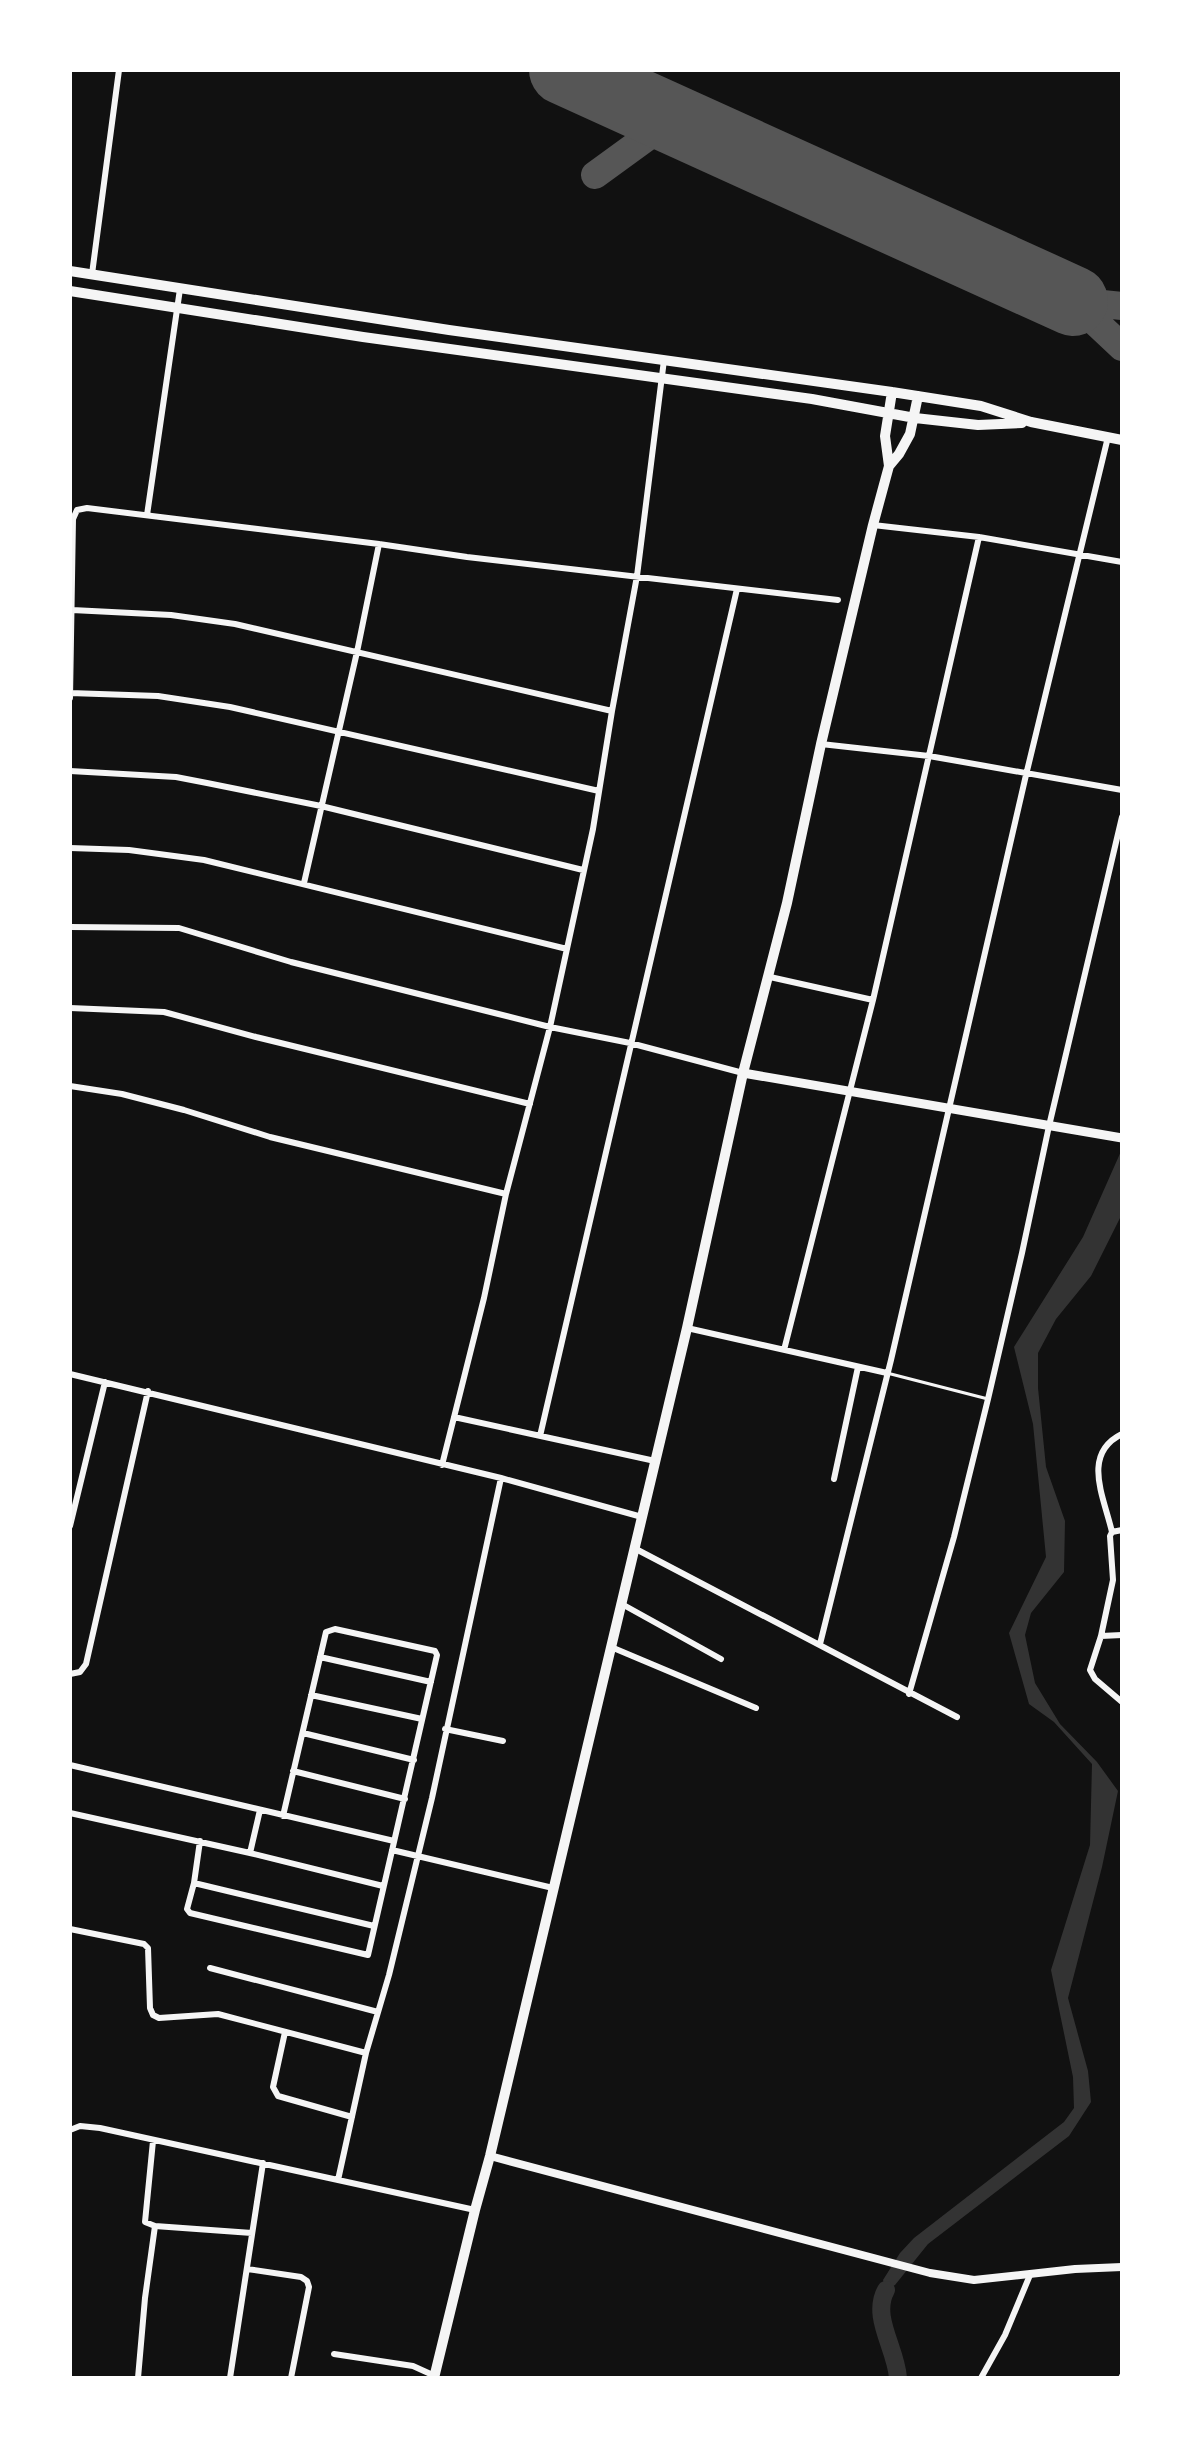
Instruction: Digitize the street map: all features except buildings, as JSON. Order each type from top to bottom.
[{"type":"main road","points":[[70,271],[449,330],[981,406],[1031,422],[1122,440]]},
{"type":"main road","points":[[70,291],[363,337],[812,399],[915,418],[978,425],[1031,422]]},
{"type":"main road","points":[[889,466],[885,436],[892,392]]},
{"type":"main road","points":[[434,2377],[490,2156],[687,1328],[743,1073],[770,977],[873,525],[889,466],[905,444],[915,418],[918,396]]},
{"type":"main road","points":[[743,1073],[1122,1138]]},
{"type":"street","points":[[92,274],[119,70]]},
{"type":"street","points":[[147,515],[180,289]]},
{"type":"street","points":[[442,1465],[506,1194],[550,1027],[599,791],[637,576],[664,359]]},
{"type":"street","points":[[820,1644],[1108,437]]},
{"type":"street","points":[[599,791],[188,699],[127,694],[70,696],[75,512],[81,509],[147,515],[467,557],[838,600]]},
{"type":"street","points":[[873,525],[979,537],[1122,562]]},
{"type":"street","points":[[784,1350],[873,1000],[979,537]]},
{"type":"street","points":[[304,883],[379,544]]},
{"type":"street","points":[[540,1436],[737,589]]},
{"type":"street","points":[[72,610],[200,618],[268,630],[612,711]]},
{"type":"street","points":[[821,744],[929,756],[1122,790]]},
{"type":"street","points":[[70,771],[176,777],[321,806],[583,870]]},
{"type":"street","points":[[909,1694],[954,1537],[988,1399],[1122,817]]},
{"type":"street","points":[[70,848],[155,852],[216,863],[567,949]]},
{"type":"street","points":[[70,927],[179,928],[291,962],[743,1073]]},
{"type":"street","points":[[770,977],[873,1000]]},
{"type":"street","points":[[70,1008],[164,1012],[530,1104]]},
{"type":"street","points":[[70,1086],[122,1094],[270,1137],[506,1194]]},
{"type":"street","points":[[687,1328],[887,1373]]},
{"type":"street","points":[[834,1479],[858,1367]]},
{"type":"street","points":[[70,1374],[501,1478],[642,1517]]},
{"type":"street","points":[[70,1526],[74,1493],[105,1382]]},
{"type":"street","points":[[70,1674],[80,1672],[86,1664],[148,1391]]},
{"type":"street","points":[[454,1417],[655,1461]]},
{"type":"street","points":[[1122,1434],[1103,1447],[1097,1466],[1112,1532],[1113,1580],[1090,1670],[1095,1679],[1122,1702]]},
{"type":"street","points":[[338,2180],[366,2053],[389,1975],[432,1798],[501,1478]]},
{"type":"street","points":[[1112,1532],[1122,1530]]},
{"type":"street","points":[[634,1548],[957,1717]]},
{"type":"street","points":[[620,1603],[721,1659]]},
{"type":"street","points":[[200,1841],[194,1883],[187,1905],[190,1913],[368,1955],[414,1760],[437,1655],[435,1651],[335,1629],[326,1632],[283,1816]]},
{"type":"street","points":[[1101,1636],[1122,1635]]},
{"type":"street","points":[[611,1647],[756,1708]]},
{"type":"street","points":[[320,1657],[431,1682]]},
{"type":"street","points":[[311,1695],[422,1719]]},
{"type":"street","points":[[445,1729],[503,1741]]},
{"type":"street","points":[[303,1733],[414,1760]]},
{"type":"street","points":[[70,1765],[394,1841]]},
{"type":"street","points":[[293,1771],[405,1799]]},
{"type":"street","points":[[250,1853],[260,1810]]},
{"type":"street","points":[[70,1813],[383,1886]]},
{"type":"street","points":[[392,1850],[553,1888]]},
{"type":"street","points":[[194,1883],[374,1926]]},
{"type":"street","points":[[70,1929],[144,1944],[148,1948],[150,2008],[153,2015],[159,2018],[218,2014],[366,2053]]},
{"type":"street","points":[[210,1968],[378,2012]]},
{"type":"street","points":[[285,2032],[273,2087],[278,2096],[352,2117]]},
{"type":"street","points":[[70,2130],[80,2126],[100,2128],[475,2210]]},
{"type":"street","points":[[153,2141],[145,2222],[155,2226],[252,2233]]},
{"type":"street","points":[[490,2156],[930,2273],[974,2280],[1122,2267]]},
{"type":"street","points":[[230,2378],[263,2163]]},
{"type":"street","points":[[138,2378],[155,2226]]},
{"type":"street","points":[[247,2269],[301,2277],[307,2281],[309,2287],[291,2378]]},
{"type":"street","points":[[981,2378],[1005,2335],[1030,2275]]},
{"type":"street","points":[[334,2354],[413,2366],[434,2377]]},
{"type":"lane","points":[[887,1373],[988,1399]]},
{"type":"shaded area","points":[[1122,1149],[1122,1214],[1091,1276],[1056,1319],[1038,1353],[1038,1388],[1046,1467],[1065,1521],[1064,1572],[1031,1613],[1025,1635],[1035,1683],[1060,1724],[1097,1762],[1118,1791],[1068,1998],[1088,2071],[1091,2102],[1069,2136],[928,2244],[895,2285],[886,2290],[883,2280],[914,2238],[1064,2122],[1074,2108],[1073,2077],[1051,1970],[1090,1845],[1092,1764],[1054,1722],[1029,1704],[1009,1633],[1046,1557],[1033,1424],[1014,1347],[1083,1237]]},
{"type":"waterway","points":[[886,2290],[881,2311],[898,2378]]},
{"type":"taxiway","points":[[595,175],[672,119]]},
{"type":"taxiway","points":[[1073,301],[1122,347]]},
{"type":"taxiway","points":[[1073,301],[1122,306]]},
{"type":"runway","points":[[564,70],[1073,301]]}]
